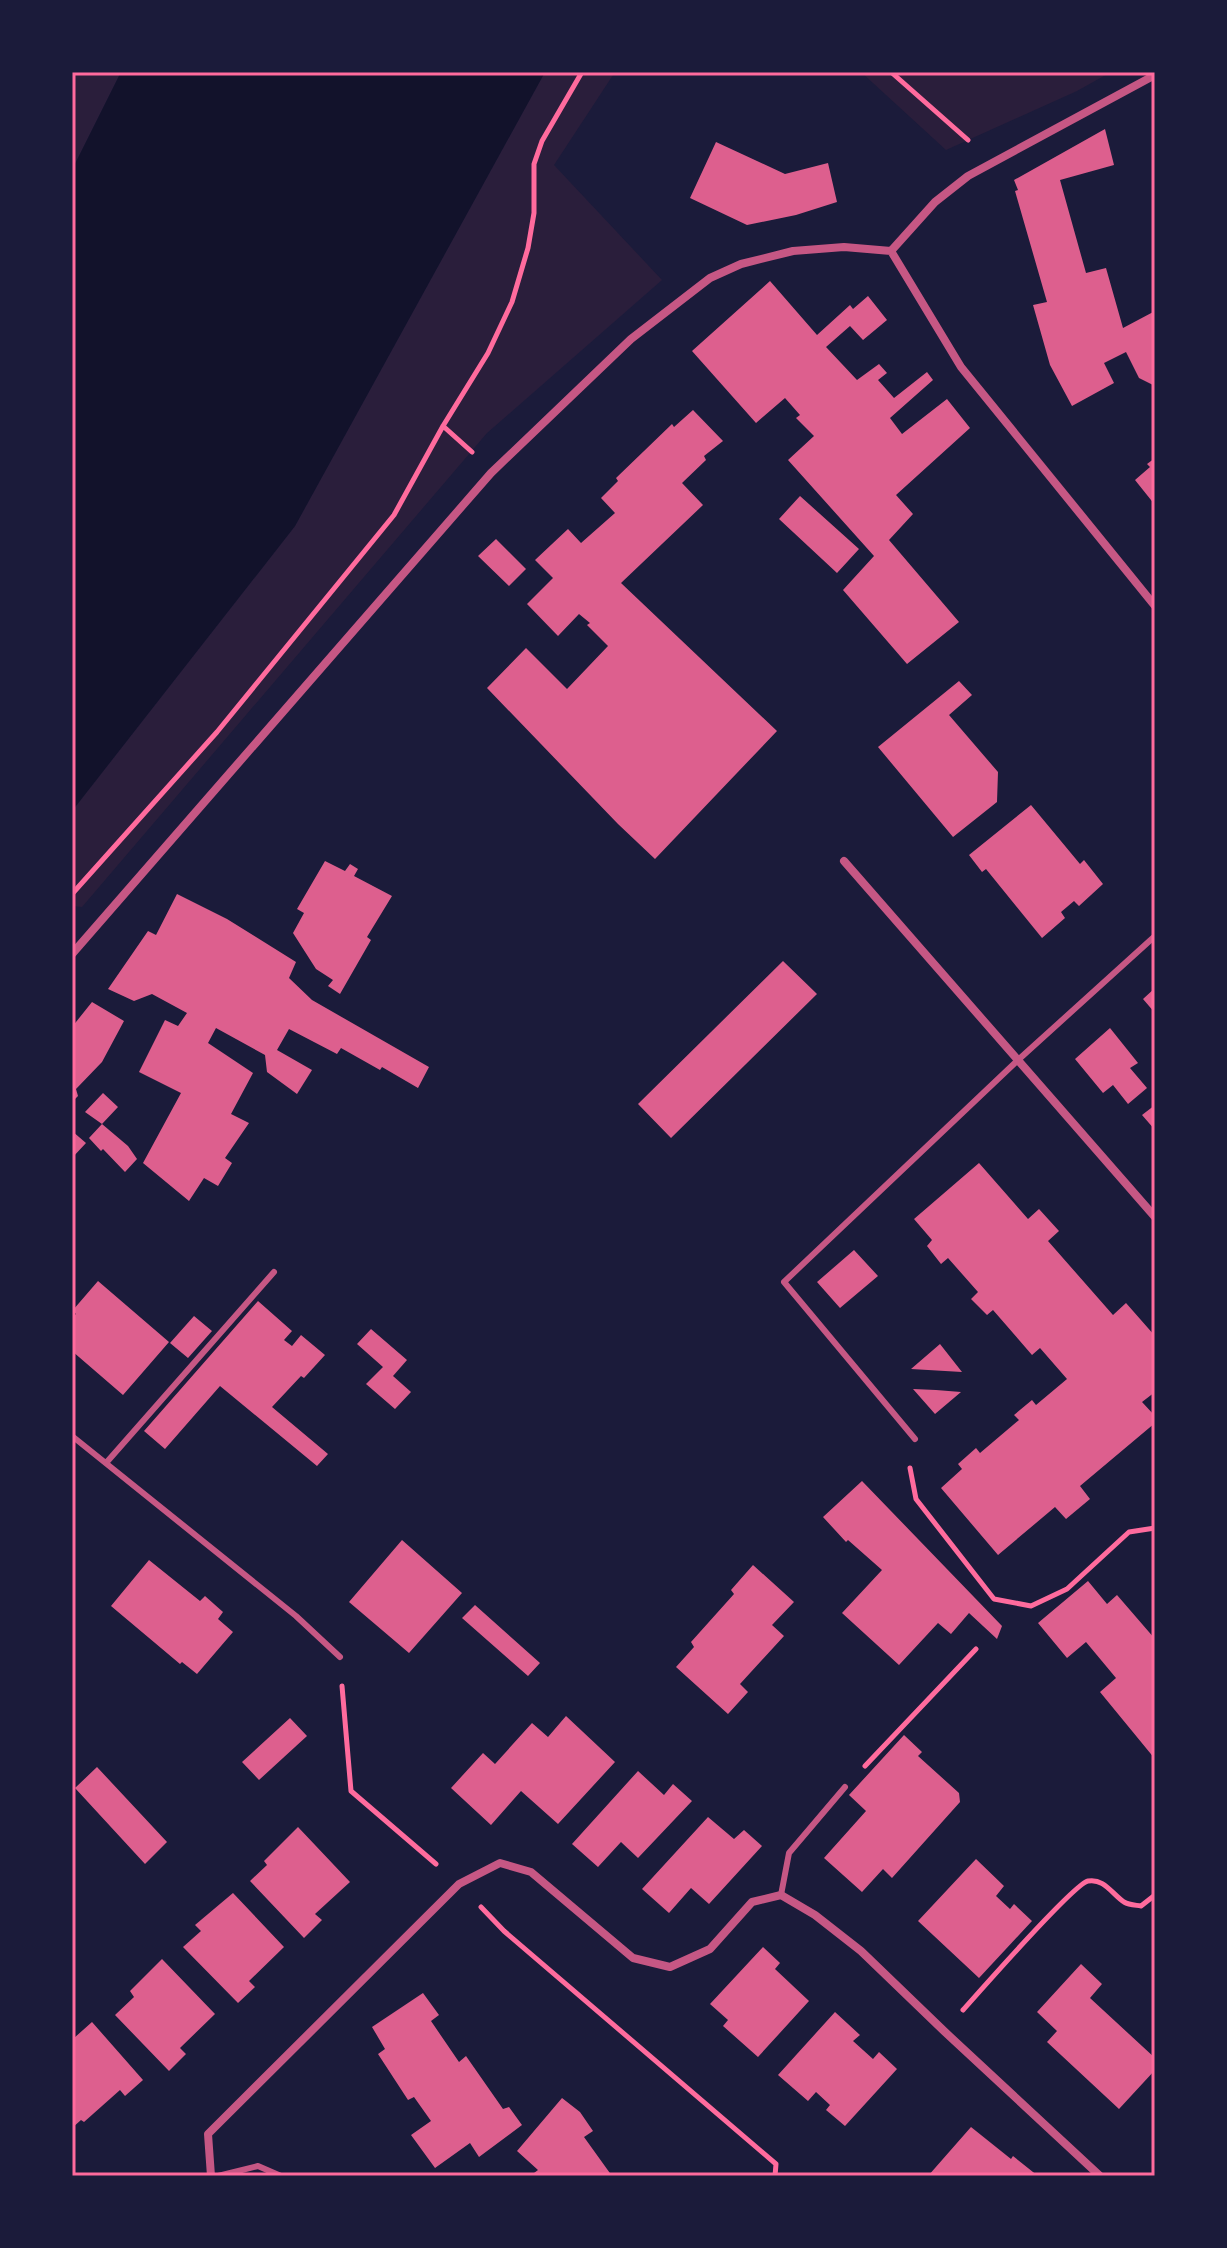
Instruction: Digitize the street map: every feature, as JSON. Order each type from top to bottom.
[{"type":"street","points":[[891,251],[935,202],[968,176],[1155,75]]},
{"type":"street","points":[[72,954],[491,473],[631,339],[710,278],[741,264],[793,251],[844,247],[891,251]]},
{"type":"street","points":[[891,251],[961,367],[1155,606]]},
{"type":"street","points":[[844,861],[1155,1217]]},
{"type":"street","points":[[211,2176],[208,2134],[459,1884],[500,1863],[531,1872],[633,1958],[670,1967],[710,1949],[752,1902],[781,1895],[815,1915],[861,1951],[1100,2176]]},
{"type":"lane","points":[[915,1439],[784,1282],[1017,1061],[1155,936]]},
{"type":"lane","points":[[106,1463],[274,1272]]},
{"type":"lane","points":[[72,1436],[296,1616],[340,1657]]},
{"type":"lane","points":[[781,1895],[789,1853],[845,1787]]},
{"type":"lane","points":[[218,2176],[258,2166],[281,2176]]},
{"type":"path","points":[[72,894],[217,732],[394,515],[488,353],[512,302],[528,248],[534,213],[534,164],[542,141],[582,72]]},
{"type":"path","points":[[891,72],[993,162]]},
{"type":"path","points":[[915,1439],[909,1464],[916,1499],[994,1599],[1031,1606],[1067,1589],[1129,1532],[1155,1528]]},
{"type":"path","points":[[845,1787],[976,1649]]},
{"type":"path","points":[[340,1657],[351,1791],[459,1884],[504,1931],[776,2164],[775,2176]]},
{"type":"path","points":[[944,2031],[1076,1888],[1087,1881],[1102,1883],[1126,1904],[1141,1906],[1155,1895]]},
{"type":"shaded area","points":[[72,72],[121,72],[72,170]]},
{"type":"shaded area","points":[[121,72],[545,72],[295,526],[72,811],[72,170]]},
{"type":"shaded area","points":[[545,72],[615,72],[554,165],[662,280],[487,433],[82,907],[72,906],[72,811],[295,526]]},
{"type":"shaded area","points":[[861,72],[1111,72],[1077,91],[946,150]]},
{"type":"building","points":[[1105,129],[1114,165],[1060,180],[1086,273],[1106,268],[1123,328],[1155,311],[1155,386],[1139,378],[1126,352],[1104,363],[1114,383],[1072,406],[1050,365],[1033,305],[1047,302],[1014,180]]},
{"type":"building","points":[[716,142],[785,174],[828,163],[837,202],[796,215],[747,225],[690,198]]},
{"type":"building","points":[[770,281],[817,335],[850,305],[853,309],[868,296],[887,320],[863,340],[850,326],[826,347],[857,380],[879,364],[887,373],[878,380],[894,398],[927,372],[933,380],[890,418],[902,434],[947,399],[970,428],[896,495],[913,514],[889,540],[959,622],[907,664],[843,590],[874,556],[788,460],[814,436],[796,418],[800,415],[785,398],[756,423],[692,351]]},
{"type":"building","points":[[693,410],[723,441],[704,456],[706,460],[682,483],[703,505],[621,583],[777,731],[655,859],[487,688],[526,648],[567,689],[608,646],[579,614],[558,636],[527,604],[553,578],[535,560],[568,529],[581,543],[615,513],[601,498],[618,481],[616,478],[672,424],[674,427]]},
{"type":"building","points":[[1155,458],[1155,505],[1135,480]]},
{"type":"building","points":[[800,496],[859,549],[837,573],[779,519]]},
{"type":"building","points":[[496,539],[526,569],[509,586],[478,556]]},
{"type":"building","points":[[959,681],[972,695],[949,715],[998,772],[997,802],[953,837],[878,747]]},
{"type":"building","points":[[1031,805],[1080,864],[1084,860],[1103,884],[1079,906],[1074,901],[1061,912],[1065,918],[1042,938],[986,869],[982,872],[969,855]]},
{"type":"building","points":[[325,861],[345,871],[350,864],[358,869],[354,876],[392,896],[367,937],[371,940],[340,994],[328,986],[333,980],[316,969],[293,933],[304,913],[297,909]]},
{"type":"building","points":[[177,894],[227,919],[296,962],[289,978],[312,1000],[429,1067],[418,1088],[341,1048],[337,1054],[289,1029],[277,1050],[312,1070],[297,1094],[267,1072],[265,1055],[216,1028],[208,1043],[253,1073],[231,1114],[249,1123],[225,1158],[232,1163],[218,1186],[204,1178],[189,1201],[143,1163],[181,1093],[139,1072],[165,1020],[178,1026],[187,1013],[152,994],[134,1001],[108,989],[148,931],[156,935]]},
{"type":"building","points":[[783,961],[817,994],[671,1138],[638,1104]]},
{"type":"building","points":[[1155,988],[1155,1013],[1143,999]]},
{"type":"building","points":[[92,1002],[124,1021],[102,1062],[76,1089],[78,1096],[72,1102],[72,1027]]},
{"type":"building","points":[[1110,1028],[1138,1063],[1130,1068],[1147,1088],[1128,1104],[1113,1085],[1103,1093],[1075,1059]]},
{"type":"building","points":[[103,1093],[118,1107],[102,1124],[85,1112]]},
{"type":"building","points":[[1155,1105],[1155,1130],[1142,1115]]},
{"type":"building","points":[[102,1124],[128,1146],[137,1159],[125,1172],[89,1138]]},
{"type":"building","points":[[72,1131],[86,1143],[72,1158]]},
{"type":"building","points":[[979,1163],[1028,1219],[1039,1209],[1059,1231],[1048,1241],[1113,1315],[1126,1303],[1155,1336],[1155,1392],[1142,1402],[1155,1416],[1155,1423],[1080,1486],[1090,1499],[1066,1519],[1055,1507],[998,1555],[941,1488],[962,1469],[958,1464],[976,1448],[980,1453],[1019,1420],[1014,1415],[1032,1400],[1036,1405],[1067,1379],[1040,1348],[1032,1355],[993,1310],[987,1315],[971,1299],[978,1292],[948,1258],[941,1264],[927,1246],[932,1240],[914,1219]]},
{"type":"building","points":[[854,1250],[878,1276],[840,1308],[817,1282]]},
{"type":"building","points":[[98,1281],[169,1342],[123,1395],[72,1351],[72,1318],[76,1314],[73,1310]]},
{"type":"building","points":[[258,1301],[292,1331],[284,1340],[292,1346],[301,1335],[325,1355],[272,1407],[328,1454],[317,1466],[220,1386],[165,1449],[144,1431]]},
{"type":"building","points":[[194,1316],[212,1331],[188,1358],[170,1343]]},
{"type":"building","points":[[371,1329],[407,1360],[393,1376],[411,1392],[395,1409],[366,1384],[383,1367],[357,1344]]},
{"type":"building","points":[[940,1344],[962,1372],[911,1369]]},
{"type":"building","points":[[913,1389],[936,1390],[961,1392],[935,1414]]},
{"type":"building","points":[[862,1481],[1002,1626],[997,1639],[969,1613],[951,1634],[938,1623],[899,1665],[842,1613],[882,1570],[848,1540],[846,1542],[823,1517]]},
{"type":"building","points":[[402,1540],[462,1593],[409,1653],[349,1602]]},
{"type":"building","points":[[149,1560],[200,1601],[205,1596],[223,1612],[218,1619],[233,1632],[197,1674],[182,1662],[180,1664],[111,1606]]},
{"type":"building","points":[[753,1565],[794,1602],[772,1625],[784,1636],[740,1684],[748,1692],[728,1714],[676,1667],[694,1647],[691,1642],[734,1594],[731,1590]]},
{"type":"building","points":[[1088,1581],[1107,1604],[1117,1595],[1155,1639],[1155,1759],[1100,1692],[1116,1678],[1086,1642],[1067,1658],[1038,1623]]},
{"type":"building","points":[[475,1605],[540,1663],[528,1676],[462,1618]]},
{"type":"building","points":[[566,1716],[615,1762],[558,1824],[521,1791],[491,1825],[451,1788],[483,1753],[495,1764],[532,1723],[548,1737]]},
{"type":"building","points":[[290,1718],[307,1736],[259,1780],[242,1762]]},
{"type":"building","points":[[904,1735],[922,1752],[918,1756],[959,1793],[960,1802],[892,1878],[883,1869],[862,1892],[824,1858],[866,1811],[849,1795]]},
{"type":"building","points":[[97,1767],[167,1842],[145,1864],[75,1788]]},
{"type":"building","points":[[638,1771],[664,1795],[673,1784],[692,1801],[638,1858],[621,1842],[598,1867],[572,1844]]},
{"type":"building","points":[[708,1817],[734,1839],[744,1830],[762,1846],[709,1904],[691,1888],[669,1913],[642,1889]]},
{"type":"building","points":[[298,1827],[350,1882],[315,1914],[322,1920],[304,1938],[250,1881],[267,1865],[264,1861]]},
{"type":"building","points":[[976,1859],[1004,1886],[996,1896],[1010,1909],[1014,1904],[1032,1921],[979,1978],[918,1921]]},
{"type":"building","points":[[233,1893],[284,1947],[249,1981],[255,1987],[238,2003],[183,1947],[201,1931],[195,1925]]},
{"type":"building","points":[[763,1947],[780,1963],[775,1969],[809,2001],[758,2057],[723,2026],[728,2020],[710,2004]]},
{"type":"building","points":[[162,1959],[215,2014],[180,2048],[186,2054],[169,2071],[115,2015],[134,1997],[130,1991]]},
{"type":"building","points":[[1081,1964],[1102,1984],[1090,1998],[1155,2058],[1155,2070],[1119,2109],[1047,2042],[1057,2031],[1037,2012]]},
{"type":"building","points":[[423,1993],[439,2015],[431,2021],[459,2062],[466,2056],[503,2109],[509,2107],[522,2125],[479,2157],[470,2143],[435,2168],[411,2135],[431,2121],[414,2097],[408,2100],[378,2054],[385,2049],[372,2027]]},
{"type":"building","points":[[835,2012],[860,2035],[853,2041],[873,2059],[879,2052],[897,2069],[845,2126],[826,2110],[830,2105],[816,2092],[808,2101],[778,2075]]},
{"type":"building","points":[[92,2022],[143,2080],[125,2096],[120,2090],[84,2122],[81,2120],[72,2128],[72,2037]]},
{"type":"building","points":[[562,2098],[580,2112],[593,2131],[584,2137],[612,2176],[530,2176],[538,2170],[517,2151]]},
{"type":"building","points":[[971,2127],[1011,2159],[1013,2156],[1038,2176],[928,2176]]}]
